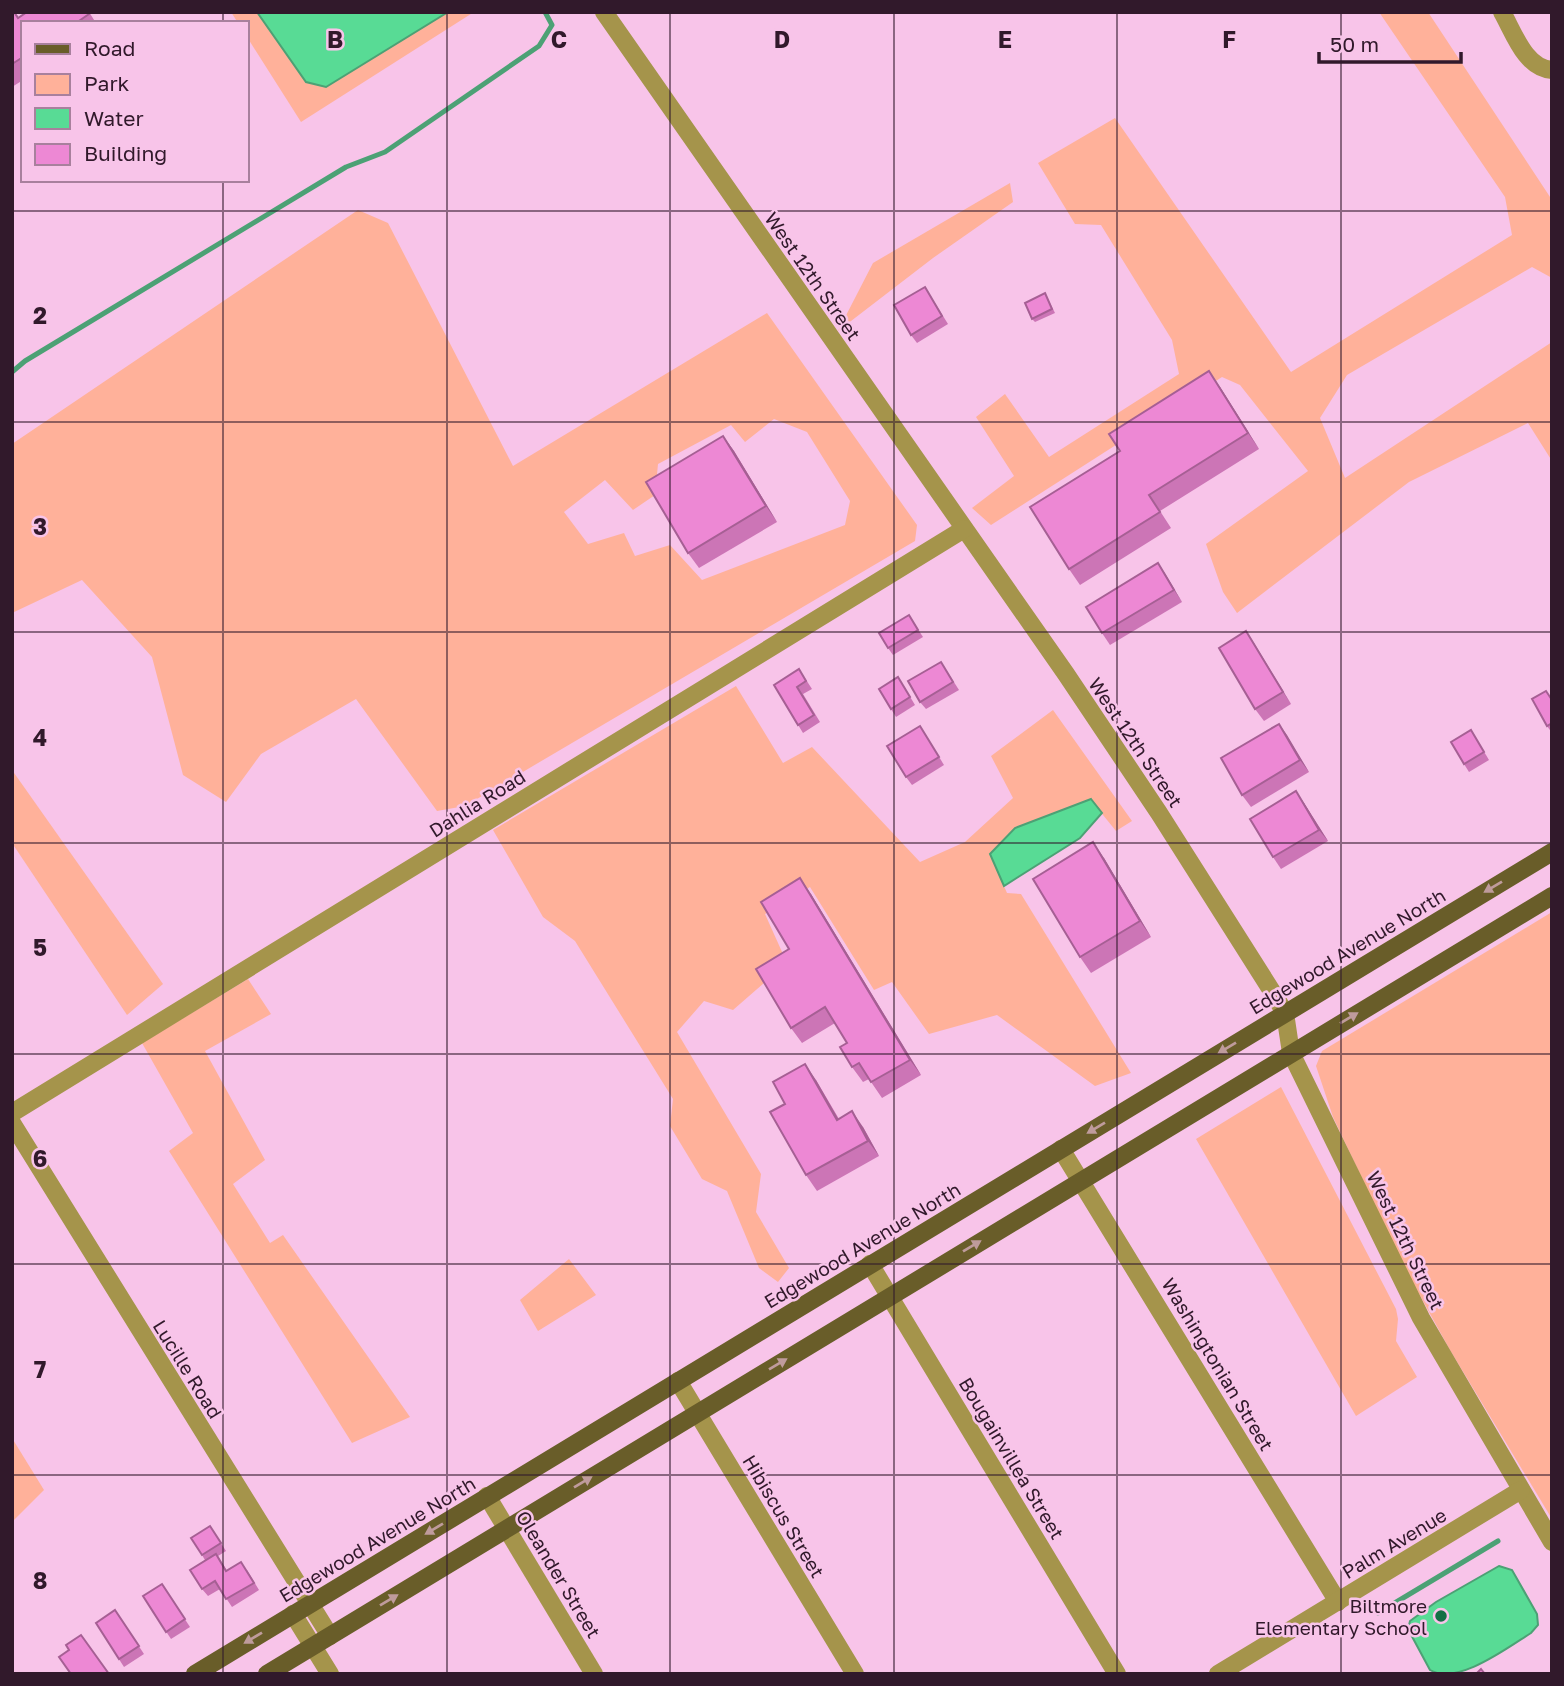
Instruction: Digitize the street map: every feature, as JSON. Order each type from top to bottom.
[{"type":"main road","name":"Edgewood Avenue North","points":[[195,1674],[1552,852]]},
{"type":"main road","points":[[267,1674],[1552,895]]},
{"type":"street","name":"West 12th Street","points":[[604,12],[1072,683],[1159,813],[1285,1013],[1291,1054],[1421,1318],[1552,1542]]},
{"type":"street","points":[[1502,12],[1529,60],[1542,69],[1552,70]]},
{"type":"street","name":"Dahlia Road","points":[[12,1114],[964,529]]},
{"type":"street","name":"Lucille Road","points":[[12,1123],[330,1636]]},
{"type":"street","name":"Washingtonian Street","points":[[1061,1149],[1338,1602]]},
{"type":"street","name":"Bougainvillea Street","points":[[870,1264],[1117,1674]]},
{"type":"street","name":"Hibiscus Street","points":[[678,1381],[855,1674]]},
{"type":"street","name":"Palm Avenue","points":[[1217,1674],[1521,1490]]},
{"type":"street","name":"Oleander Street","points":[[487,1496],[594,1674]]},
{"type":"street","points":[[293,1614],[330,1674]]},
{"type":"green space","points":[[231,12],[257,12],[306,82],[326,87],[448,12],[474,12],[301,122],[248,39],[248,21],[237,21]]},
{"type":"green space","points":[[1379,12],[1428,12],[1552,200],[1552,278],[1532,267],[1347,375],[1320,418],[1345,478],[1552,342],[1552,461],[1528,423],[1409,482],[1237,613],[1223,592],[1206,544],[1308,471],[1240,385],[1222,377],[991,525],[972,508],[1014,476],[976,417],[1005,394],[1049,457],[1179,374],[1172,340],[1101,225],[1075,224],[1038,163],[1115,118],[1291,372],[1512,235],[1505,197]]},
{"type":"green space","points":[[1010,183],[1013,202],[933,258],[838,331],[873,263]]},
{"type":"green space","points":[[358,210],[388,223],[513,466],[767,313],[917,525],[915,541],[465,806],[437,811],[356,699],[261,754],[226,802],[183,775],[152,657],[82,580],[12,613],[12,444]],"holes":[[[774,419],[807,432],[850,501],[845,525],[702,580],[670,545],[635,556],[624,533],[588,544],[564,512],[605,480],[633,510],[655,495],[658,464],[731,425],[745,442]]]},
{"type":"green space","points":[[736,686],[783,763],[812,747],[920,862],[965,842],[1013,798],[991,756],[1053,710],[1132,821],[1116,831],[1090,799],[990,854],[1007,893],[1021,894],[1131,1073],[1095,1086],[997,1015],[929,1034],[892,982],[874,990],[810,887],[765,914],[787,963],[733,1010],[704,1001],[677,1032],[761,1174],[756,1212],[789,1268],[778,1282],[759,1268],[727,1191],[702,1179],[670,1126],[673,1099],[575,941],[543,917],[493,830]]},
{"type":"green space","points":[[12,770],[163,984],[127,1015],[12,843]]},
{"type":"green space","points":[[1552,912],[1552,1519],[1450,1350],[1402,1263],[1333,1117],[1316,1066],[1322,1051]]},
{"type":"green space","points":[[248,979],[271,1014],[205,1051],[265,1160],[233,1184],[270,1243],[283,1235],[410,1417],[352,1443],[169,1151],[193,1133],[142,1043]]},
{"type":"green space","points":[[1281,1087],[1396,1309],[1396,1341],[1417,1377],[1356,1416],[1196,1139]]},
{"type":"green space","points":[[569,1259],[596,1295],[538,1331],[520,1300]]},
{"type":"green space","points":[[12,1438],[44,1490],[12,1522]]},
{"type":"water","points":[[257,12],[448,12],[326,87],[306,82]]},
{"type":"water","points":[[1091,799],[1102,813],[1080,838],[1004,886],[990,854],[1015,828]]},
{"type":"water","points":[[1499,1566],[1512,1570],[1537,1614],[1538,1625],[1531,1633],[1482,1663],[1454,1673],[1441,1674],[1430,1670],[1408,1629],[1410,1621],[1436,1602]]},
{"type":"building","points":[[12,12],[18,18],[27,12],[88,12],[89,14],[79,21],[21,21],[21,58],[12,64]]},
{"type":"building","points":[[925,287],[942,316],[911,335],[894,305]]},
{"type":"building","points":[[1045,293],[1052,309],[1032,319],[1025,303]]},
{"type":"building","points":[[1209,371],[1248,433],[1149,495],[1160,512],[1069,569],[1030,507],[1120,451],[1109,434]]},
{"type":"building","points":[[723,436],[766,506],[688,553],[646,482]]},
{"type":"building","points":[[1158,563],[1174,590],[1102,633],[1086,607]]},
{"type":"building","points":[[909,615],[918,630],[888,648],[879,633]]},
{"type":"building","points":[[1246,631],[1283,692],[1255,709],[1219,648]]},
{"type":"building","points":[[941,662],[953,682],[920,702],[908,681]]},
{"type":"building","points":[[799,669],[806,681],[797,687],[814,715],[798,725],[774,685]]},
{"type":"building","points":[[898,677],[910,697],[891,709],[879,689]]},
{"type":"building","points":[[1546,691],[1552,700],[1552,723],[1547,726],[1532,699]]},
{"type":"building","points":[[1279,724],[1300,760],[1242,795],[1221,758]]},
{"type":"building","points":[[920,726],[939,757],[906,777],[887,746]]},
{"type":"building","points":[[1471,730],[1484,752],[1464,764],[1451,742]]},
{"type":"building","points":[[1296,791],[1319,830],[1273,857],[1250,819]]},
{"type":"building","points":[[1093,842],[1140,921],[1080,957],[1033,879]]},
{"type":"building","points":[[800,878],[910,1060],[871,1082],[859,1063],[852,1067],[840,1047],[847,1043],[825,1007],[791,1028],[756,969],[789,949],[761,902]]},
{"type":"building","points":[[805,1064],[837,1120],[852,1111],[868,1141],[806,1175],[770,1112],[785,1104],[773,1082]]},
{"type":"building","points":[[210,1526],[221,1543],[202,1555],[191,1538]]},
{"type":"building","points":[[216,1554],[226,1571],[241,1562],[254,1583],[226,1599],[215,1581],[202,1589],[190,1570]]},
{"type":"building","points":[[162,1584],[185,1619],[166,1632],[143,1596]]},
{"type":"building","points":[[115,1610],[139,1646],[119,1659],[96,1623]]},
{"type":"building","points":[[81,1635],[109,1674],[71,1674],[59,1657],[69,1650],[66,1645]]},
{"type":"waterway","points":[[12,372],[25,361],[346,167],[385,152],[539,46],[552,25],[545,12]]},
{"type":"waterway","points":[[1378,1613],[1498,1541]]},
{"type":"place","name":"Biltmore Elementary School","points":[[1441,1616]]}]
